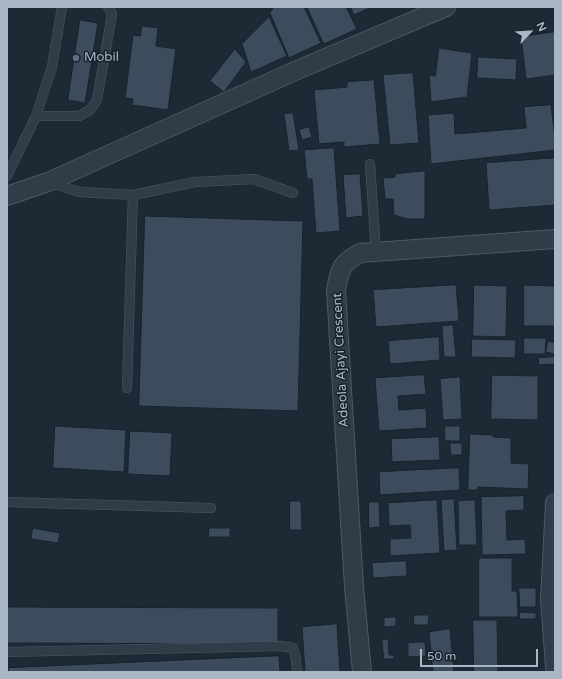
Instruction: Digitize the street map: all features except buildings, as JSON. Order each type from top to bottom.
[{"type":"street","points":[[7,196],[48,182],[295,71],[446,7]]},
{"type":"street","name":"Adeola Ajayi Crescent","points":[[362,672],[354,587],[336,290],[339,272],[347,260],[360,253],[555,239]]},
{"type":"street","points":[[555,503],[552,599],[555,668]]},
{"type":"lane","points":[[7,176],[36,116],[52,68],[62,7]]},
{"type":"lane","points":[[36,116],[79,116],[90,110],[97,100],[112,14],[108,7]]},
{"type":"lane","points":[[370,164],[376,252]]},
{"type":"lane","points":[[48,182],[79,192],[133,196],[195,182],[254,179],[293,193]]},
{"type":"lane","points":[[127,388],[133,196]]},
{"type":"lane","points":[[7,502],[211,508]]},
{"type":"lane","points":[[7,652],[282,646],[293,648],[297,672]]},
{"type":"place","name":"Mobil","points":[[76,58]]}]
